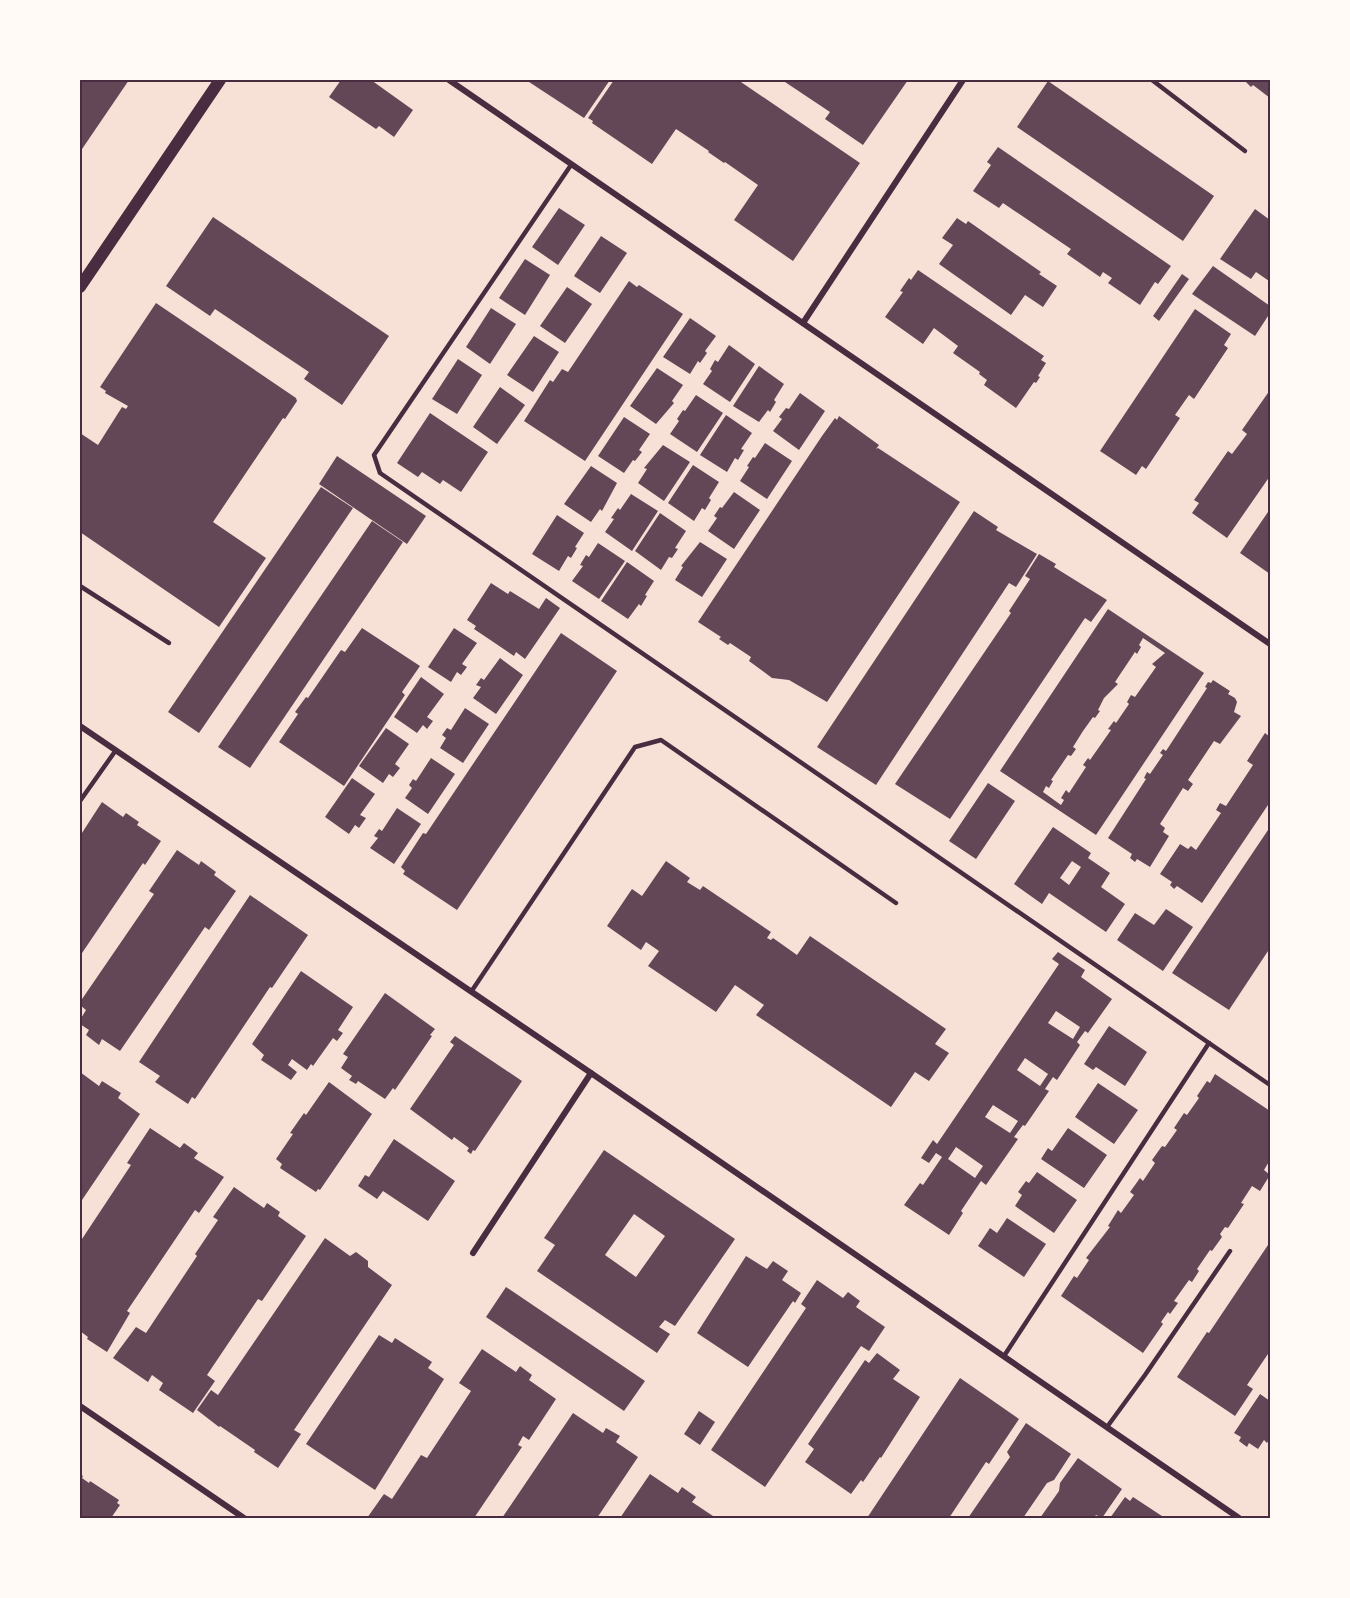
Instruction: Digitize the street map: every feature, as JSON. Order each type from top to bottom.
[{"type":"main road","points":[[80,287],[220,80]]},
{"type":"street","points":[[449,80],[1270,644]]},
{"type":"street","points":[[803,323],[963,80]]},
{"type":"street","points":[[80,726],[591,1073],[1239,1518]]},
{"type":"street","points":[[474,1253],[591,1073]]},
{"type":"street","points":[[80,1406],[244,1518]]},
{"type":"lane","points":[[1152,80],[1245,151]]},
{"type":"lane","points":[[571,165],[374,455],[380,473],[1270,1085]]},
{"type":"lane","points":[[80,586],[169,643]]},
{"type":"lane","points":[[471,992],[635,747],[661,740],[896,903]]},
{"type":"lane","points":[[80,801],[116,750]]},
{"type":"lane","points":[[1004,1356],[1209,1043]]},
{"type":"lane","points":[[1107,1427],[1146,1375],[1230,1251]]},
{"type":"building","points":[[80,80],[129,80],[80,152]]},
{"type":"building","points":[[341,80],[371,80],[413,110],[394,137],[379,126],[376,129],[329,97]]},
{"type":"building","points":[[526,80],[610,80],[584,118]]},
{"type":"building","points":[[614,80],[738,80],[860,163],[793,261],[734,220],[758,185],[709,151],[676,129],[652,164],[592,123],[593,121],[588,118]]},
{"type":"building","points":[[782,80],[908,80],[863,145],[825,119],[830,112]]},
{"type":"building","points":[[1244,80],[1270,80],[1270,98],[1253,85],[1251,87]]},
{"type":"building","points":[[1048,81],[1214,196],[1183,241],[1017,127]]},
{"type":"building","points":[[998,147],[1171,266],[1158,284],[1155,282],[1140,305],[1108,283],[1112,278],[1103,272],[1100,277],[1067,254],[1071,249],[1003,203],[999,208],[973,191],[991,165],[987,162]]},
{"type":"building","points":[[559,208],[585,225],[558,265],[532,247]]},
{"type":"building","points":[[1255,209],[1270,220],[1270,285],[1269,281],[1256,272],[1251,279],[1220,259]]},
{"type":"building","points":[[213,217],[389,336],[342,405],[304,379],[309,372],[215,309],[210,316],[166,286]]},
{"type":"building","points":[[957,218],[966,224],[968,221],[1041,272],[1039,274],[1057,286],[1043,307],[1025,295],[1011,315],[939,264],[953,245],[942,238]]},
{"type":"building","points":[[601,236],[627,253],[600,293],[574,276]]},
{"type":"building","points":[[525,259],[550,275],[525,315],[499,298]]},
{"type":"building","points":[[1213,266],[1270,306],[1270,313],[1255,336],[1192,294]]},
{"type":"building","points":[[918,270],[1044,356],[1041,360],[1046,363],[1038,376],[1040,377],[1016,408],[984,385],[987,380],[979,374],[980,372],[953,353],[958,346],[934,328],[923,344],[885,317],[903,292],[900,291],[909,278],[911,280]]},
{"type":"building","points":[[1182,274],[1189,279],[1159,321],[1153,316]]},
{"type":"building","points":[[629,281],[637,287],[639,285],[683,314],[585,461],[524,421],[550,380],[553,382],[562,369],[568,372]]},
{"type":"building","points":[[567,287],[592,304],[565,343],[540,326]]},
{"type":"building","points":[[156,303],[296,398],[297,401],[285,419],[283,418],[213,522],[266,558],[219,627],[80,532],[80,433],[98,445],[122,407],[126,409],[128,406],[105,393],[106,391],[100,387]]},
{"type":"building","points":[[491,308],[516,324],[490,364],[466,347]]},
{"type":"building","points":[[1195,309],[1231,334],[1224,345],[1228,348],[1194,399],[1189,395],[1175,415],[1180,418],[1146,469],[1142,466],[1136,475],[1100,451]]},
{"type":"building","points":[[690,318],[716,336],[705,351],[707,353],[700,363],[698,361],[690,374],[663,357]]},
{"type":"building","points":[[534,336],[559,352],[533,392],[507,375]]},
{"type":"building","points":[[729,345],[755,364],[730,402],[703,384],[712,371],[710,369],[715,360],[718,362]]},
{"type":"building","points":[[458,359],[482,375],[457,414],[432,399]]},
{"type":"building","points":[[759,366],[784,384],[770,412],[768,410],[759,422],[733,406]]},
{"type":"building","points":[[657,368],[683,385],[672,401],[674,403],[656,424],[630,406]]},
{"type":"building","points":[[500,387],[525,405],[497,444],[473,427]]},
{"type":"building","points":[[1270,390],[1270,476],[1227,538],[1192,513],[1199,503],[1194,500],[1228,451],[1232,454],[1247,434],[1242,430]]},
{"type":"building","points":[[800,393],[825,411],[799,450],[773,431],[782,419],[779,417],[786,408],[789,409]]},
{"type":"building","points":[[696,395],[723,413],[697,452],[670,434],[683,410],[685,411]]},
{"type":"building","points":[[430,413],[488,452],[461,492],[443,480],[440,484],[422,472],[418,477],[397,463]]},
{"type":"building","points":[[726,415],[752,433],[741,449],[744,450],[738,460],[735,458],[727,472],[700,455]]},
{"type":"building","points":[[839,416],[879,445],[876,449],[878,448],[960,502],[827,702],[789,680],[772,678],[749,661],[751,657],[730,643],[728,645],[719,639],[721,637],[698,622],[822,436]]},
{"type":"building","points":[[624,417],[650,434],[639,450],[642,452],[624,473],[598,456]]},
{"type":"building","points":[[765,443],[792,461],[767,499],[740,481],[749,467],[747,466]]},
{"type":"building","points":[[663,445],[690,462],[664,501],[638,483],[647,469],[644,468]]},
{"type":"building","points":[[337,456],[426,516],[407,544],[319,484]]},
{"type":"building","points":[[693,465],[719,482],[705,510],[702,508],[694,521],[668,503]]},
{"type":"building","points":[[591,466],[617,483],[602,511],[600,509],[591,522],[564,504]]},
{"type":"building","points":[[321,487],[353,508],[199,733],[168,712]]},
{"type":"building","points":[[734,492],[760,510],[734,549],[708,531],[717,518],[714,516],[720,507],[722,508]]},
{"type":"building","points":[[631,494],[658,511],[632,551],[605,532],[614,519],[611,518]]},
{"type":"building","points":[[1270,509],[1270,574],[1240,553]]},
{"type":"building","points":[[974,511],[998,527],[996,530],[1037,554],[1016,587],[1009,583],[876,785],[817,747]]},
{"type":"building","points":[[660,513],[686,531],[675,548],[678,549],[672,558],[669,557],[661,570],[635,551]]},
{"type":"building","points":[[557,515],[584,533],[571,558],[568,556],[559,571],[532,554]]},
{"type":"building","points":[[372,521],[403,542],[250,768],[218,747]]},
{"type":"building","points":[[700,542],[727,559],[702,597],[675,580],[683,567],[681,566]]},
{"type":"building","points":[[598,543],[625,561],[599,599],[572,581],[583,566],[580,565],[586,555],[589,557]]},
{"type":"building","points":[[1039,554],[1056,564],[1054,567],[1107,600],[1091,622],[1085,618],[950,819],[895,784],[1011,613],[1009,611],[1030,579],[1025,576]]},
{"type":"building","points":[[627,562],[654,581],[641,606],[639,604],[628,619],[601,601]]},
{"type":"building","points":[[491,583],[508,594],[510,591],[539,609],[546,598],[560,608],[525,659],[516,652],[514,656],[474,629],[476,626],[467,620]]},
{"type":"building","points":[[1108,609],[1204,673],[1096,835],[1000,771]],"holes":[[[1143,638],[1165,653],[1152,664],[1156,667],[1135,697],[1131,695],[1127,702],[1129,704],[1116,723],[1114,721],[1108,729],[1111,730],[1090,760],[1088,758],[1083,765],[1086,767],[1069,793],[1066,790],[1061,798],[1064,800],[1061,805],[1043,792],[1046,786],[1049,788],[1053,781],[1051,780],[1068,755],[1071,756],[1076,749],[1073,747],[1093,717],[1095,718],[1100,711],[1098,710],[1104,698],[1118,684],[1115,682],[1135,652],[1137,654]]]},
{"type":"building","points":[[362,628],[420,666],[402,692],[405,695],[344,786],[279,742],[298,714],[295,712],[306,697],[308,698],[341,650],[345,652]]},
{"type":"building","points":[[454,628],[477,643],[462,664],[467,667],[461,675],[457,672],[451,682],[428,667]]},
{"type":"building","points":[[561,633],[617,671],[457,910],[403,874],[405,871],[401,867],[423,833],[426,834]]},
{"type":"building","points":[[500,658],[523,675],[496,714],[473,698],[481,687],[476,685],[481,678],[484,680]]},
{"type":"building","points":[[421,677],[444,694],[427,717],[433,721],[427,729],[423,725],[417,733],[394,717]]},
{"type":"building","points":[[1213,680],[1230,691],[1228,694],[1237,702],[1234,712],[1241,716],[1220,744],[1214,741],[1188,780],[1193,784],[1188,791],[1183,788],[1160,824],[1165,828],[1163,832],[1169,836],[1150,867],[1137,859],[1135,862],[1130,858],[1132,854],[1108,838],[1146,779],[1144,778],[1147,772],[1150,774],[1163,755],[1160,753],[1163,749],[1166,751],[1207,688],[1205,687],[1208,682],[1211,683]]},
{"type":"building","points":[[465,708],[489,724],[463,763],[440,748],[446,738],[442,735],[447,728],[451,730]]},
{"type":"building","points":[[386,728],[409,744],[395,764],[400,768],[393,777],[389,774],[383,783],[359,766]]},
{"type":"building","points":[[1265,733],[1270,737],[1270,802],[1202,903],[1177,886],[1174,889],[1170,885],[1172,882],[1160,874],[1180,844],[1188,849],[1191,846],[1196,850],[1221,813],[1216,810],[1220,803],[1226,806],[1253,765],[1247,761]]},
{"type":"building","points":[[431,758],[455,774],[428,814],[405,798],[412,788],[409,785],[413,779],[416,781]]},
{"type":"building","points":[[352,778],[375,794],[360,815],[366,818],[359,828],[355,825],[349,834],[325,817]]},
{"type":"building","points":[[988,783],[1015,801],[976,859],[949,841]]},
{"type":"building","points":[[102,802],[123,817],[126,813],[139,822],[137,825],[161,841],[145,865],[143,863],[80,956],[80,836]]},
{"type":"building","points":[[397,808],[421,824],[394,864],[370,848],[378,838],[374,836],[379,829],[382,831]]},
{"type":"building","points":[[1053,827],[1091,853],[1088,858],[1110,873],[1101,887],[1125,904],[1106,932],[1049,893],[1042,904],[1014,884]],"holes":[[[1072,861],[1081,867],[1069,885],[1060,878]]]},
{"type":"building","points":[[1270,827],[1270,948],[1229,1010],[1172,973]]},
{"type":"building","points":[[177,850],[199,865],[201,861],[216,872],[214,875],[236,891],[209,930],[205,927],[120,1051],[102,1039],[99,1045],[86,1035],[89,1030],[80,1024],[86,1010],[80,1002],[154,894],[149,891]]},
{"type":"building","points":[[666,861],[690,878],[687,882],[700,890],[703,886],[771,932],[767,938],[771,940],[773,938],[797,955],[810,936],[946,1029],[935,1044],[949,1053],[929,1081],[915,1072],[891,1107],[756,1015],[764,1005],[735,985],[716,1012],[648,966],[659,951],[646,942],[641,950],[607,926],[632,889],[642,896]]},
{"type":"building","points":[[250,895],[308,935],[195,1099],[192,1097],[188,1104],[155,1082],[160,1076],[139,1062]]},
{"type":"building","points":[[1166,909],[1193,927],[1163,971],[1117,940],[1135,913],[1154,925]]},
{"type":"building","points":[[1058,952],[1085,970],[1081,977],[1112,999],[1088,1033],[1085,1031],[1077,1042],[1080,1045],[1057,1080],[1053,1077],[1045,1089],[1049,1091],[1025,1126],[1023,1125],[1014,1137],[1018,1139],[986,1185],[981,1181],[961,1211],[963,1213],[949,1235],[904,1205],[920,1183],[923,1185],[942,1157],[936,1153],[929,1163],[921,1158],[933,1140],[937,1144],[1059,964],[1052,959]],"holes":[[[1056,1011],[1080,1027],[1073,1039],[1048,1023]],[[1025,1058],[1048,1074],[1040,1086],[1017,1070]],[[993,1105],[1018,1121],[1010,1133],[985,1117]],[[956,1147],[983,1166],[975,1178],[948,1159]]]},
{"type":"building","points":[[301,971],[353,1007],[338,1030],[343,1033],[337,1041],[333,1038],[313,1066],[311,1064],[307,1070],[292,1059],[288,1065],[297,1072],[291,1080],[261,1060],[264,1055],[252,1044]]},
{"type":"building","points":[[385,993],[435,1029],[395,1090],[393,1088],[385,1099],[358,1081],[356,1084],[349,1080],[352,1076],[341,1068],[348,1057],[343,1054]]},
{"type":"building","points":[[1109,1026],[1147,1052],[1125,1086],[1096,1067],[1093,1070],[1084,1064]]},
{"type":"building","points":[[455,1036],[522,1081],[471,1154],[467,1151],[469,1148],[454,1137],[452,1140],[410,1109],[454,1045],[450,1042]]},
{"type":"building","points":[[80,1072],[99,1086],[102,1081],[121,1093],[118,1098],[140,1114],[80,1203]]},
{"type":"building","points":[[1215,1074],[1270,1111],[1270,1160],[1264,1170],[1270,1175],[1260,1191],[1252,1186],[1241,1203],[1244,1204],[1228,1228],[1225,1227],[1220,1234],[1222,1237],[1197,1269],[1199,1271],[1192,1282],[1189,1280],[1174,1301],[1178,1303],[1161,1322],[1163,1324],[1143,1353],[1061,1296],[1074,1276],[1077,1278],[1089,1260],[1086,1258],[1110,1227],[1108,1226],[1118,1210],[1121,1213],[1134,1195],[1130,1192],[1140,1178],[1143,1181],[1155,1163],[1152,1160],[1177,1130],[1174,1128],[1184,1113],[1187,1115],[1207,1081],[1210,1083]]},
{"type":"building","points":[[329,1082],[372,1114],[320,1190],[316,1192],[280,1168],[282,1164],[276,1159],[293,1134],[290,1133]]},
{"type":"building","points":[[1098,1083],[1138,1110],[1114,1144],[1075,1117]]},
{"type":"building","points":[[150,1128],[180,1148],[184,1143],[198,1153],[194,1158],[224,1177],[199,1213],[195,1210],[127,1311],[130,1313],[107,1352],[87,1339],[88,1337],[80,1331],[80,1242],[131,1165],[127,1163]]},
{"type":"building","points":[[1068,1128],[1107,1155],[1084,1188],[1041,1159],[1048,1148],[1052,1151]]},
{"type":"building","points":[[394,1139],[455,1181],[428,1221],[383,1191],[377,1199],[358,1186],[365,1175],[369,1177]]},
{"type":"building","points":[[604,1150],[735,1239],[675,1326],[665,1320],[659,1327],[670,1334],[657,1353],[537,1271],[555,1245],[544,1238]],"holes":[[[634,1214],[665,1236],[636,1277],[605,1255]]]},
{"type":"building","points":[[1037,1172],[1077,1200],[1054,1233],[1015,1206],[1022,1195],[1018,1192]]},
{"type":"building","points":[[234,1187],[264,1208],[267,1203],[280,1212],[278,1216],[306,1236],[262,1301],[258,1299],[207,1375],[215,1381],[193,1413],[159,1390],[163,1383],[152,1375],[148,1382],[113,1358],[136,1327],[146,1333],[197,1256],[195,1254],[218,1220],[213,1217]]},
{"type":"building","points":[[1007,1218],[1046,1244],[1024,1277],[978,1246],[990,1228],[997,1233]]},
{"type":"building","points":[[325,1238],[350,1256],[356,1252],[368,1261],[368,1267],[392,1285],[294,1430],[301,1434],[278,1468],[197,1410],[211,1390],[218,1395]]},
{"type":"building","points":[[1270,1242],[1270,1351],[1247,1385],[1253,1389],[1235,1416],[1177,1377]]},
{"type":"building","points":[[746,1256],[767,1269],[773,1261],[788,1271],[782,1280],[801,1293],[795,1303],[793,1301],[748,1367],[697,1333]]},
{"type":"building","points":[[817,1280],[843,1298],[848,1292],[860,1301],[856,1307],[885,1327],[869,1351],[861,1346],[765,1487],[711,1450],[806,1308],[801,1304]]},
{"type":"building","points":[[506,1287],[645,1381],[624,1411],[486,1317]]},
{"type":"building","points":[[379,1335],[392,1343],[395,1338],[432,1362],[428,1368],[444,1379],[375,1490],[306,1444]]},
{"type":"building","points":[[482,1349],[516,1372],[520,1366],[532,1375],[529,1380],[556,1399],[529,1440],[523,1436],[518,1445],[522,1447],[474,1518],[367,1518],[384,1494],[392,1499],[421,1455],[427,1458],[471,1391],[459,1383]]},
{"type":"building","points":[[877,1353],[900,1370],[893,1379],[920,1397],[881,1458],[851,1494],[805,1462],[814,1449],[808,1444],[865,1360],[869,1363]]},
{"type":"building","points":[[960,1378],[1019,1419],[989,1464],[986,1462],[949,1518],[867,1518]]},
{"type":"building","points":[[1260,1394],[1270,1401],[1270,1438],[1267,1443],[1264,1440],[1258,1449],[1249,1443],[1247,1447],[1239,1441],[1241,1437],[1234,1433]]},
{"type":"building","points":[[699,1411],[715,1422],[700,1445],[684,1434]]},
{"type":"building","points":[[573,1413],[603,1433],[606,1428],[620,1436],[616,1442],[638,1457],[597,1518],[502,1518]]},
{"type":"building","points":[[1026,1423],[1071,1454],[1054,1480],[1047,1483],[1023,1518],[968,1518],[1010,1457],[1007,1452]]},
{"type":"building","points":[[1078,1458],[1122,1489],[1102,1518],[1096,1515],[1094,1518],[1040,1518],[1059,1491],[1060,1483]]},
{"type":"building","points":[[80,1474],[89,1483],[90,1481],[119,1500],[117,1503],[120,1505],[111,1518],[80,1518]]},
{"type":"building","points":[[650,1474],[678,1493],[682,1487],[696,1497],[692,1502],[716,1518],[620,1518]]},
{"type":"building","points":[[1125,1497],[1130,1501],[1133,1497],[1165,1518],[1110,1518]]}]
